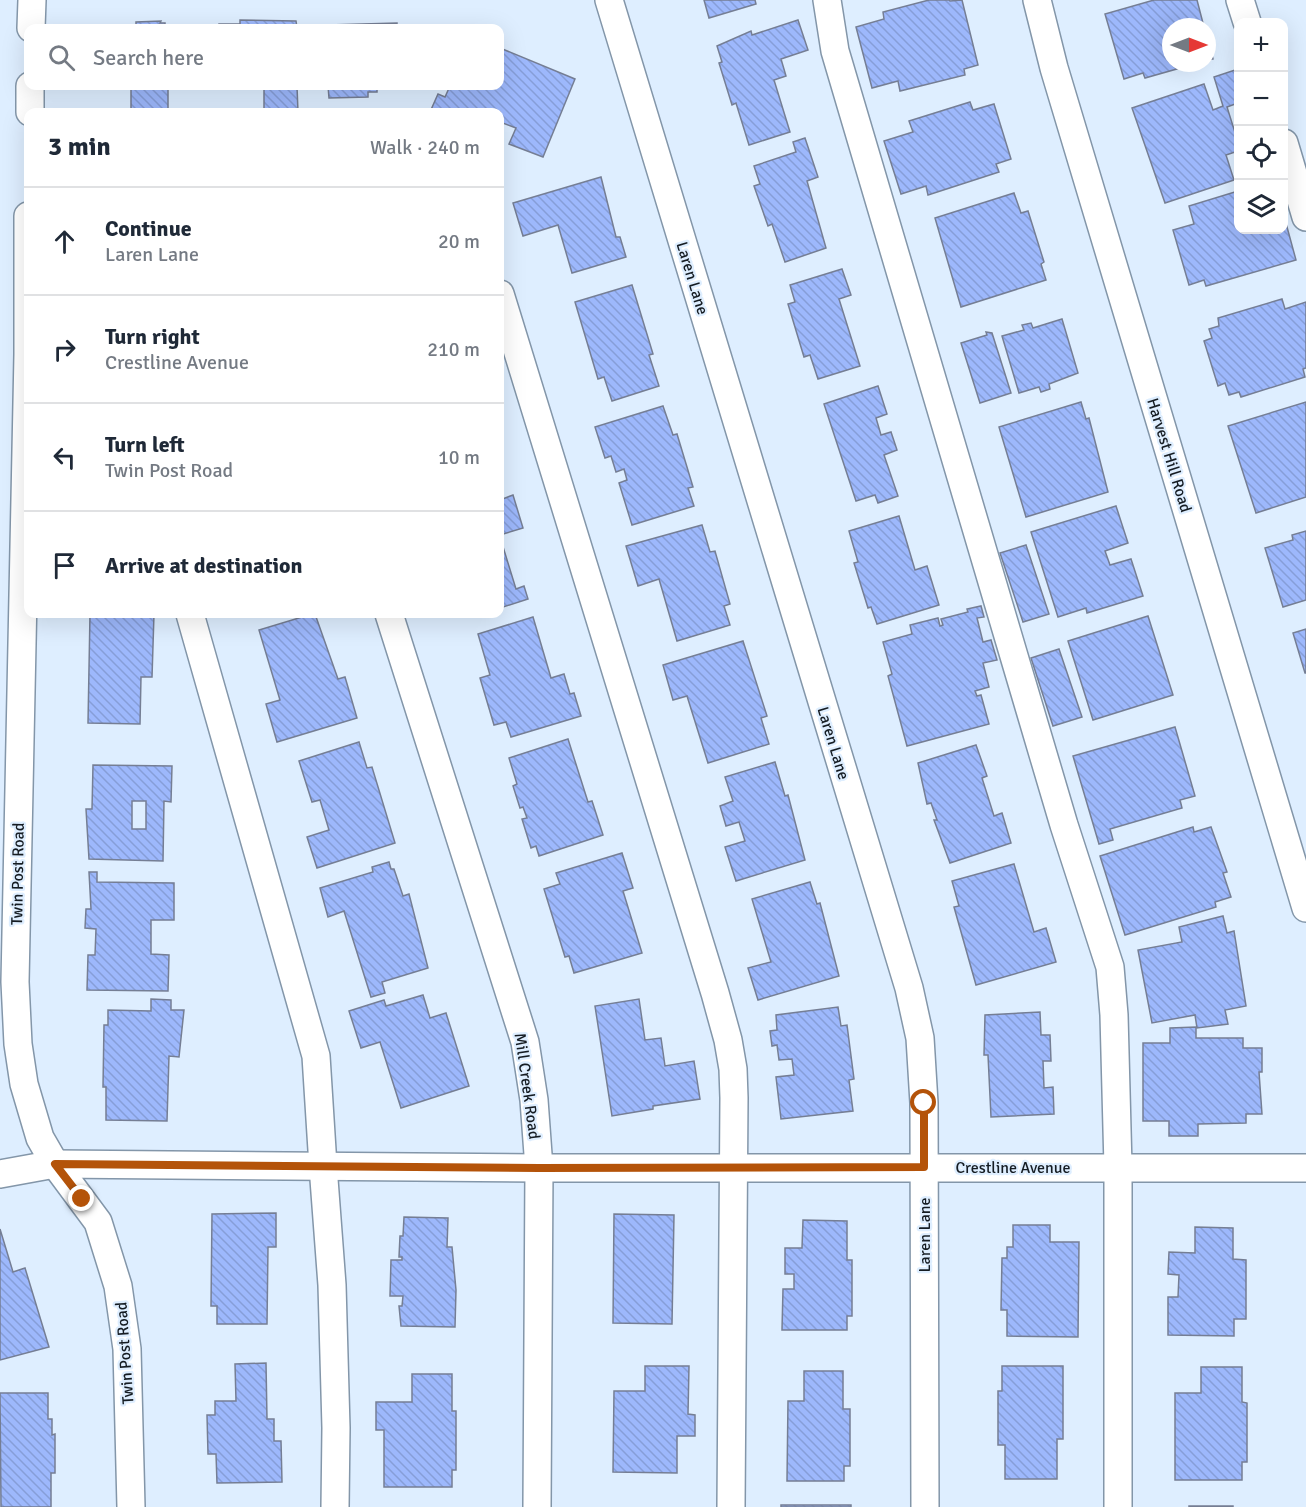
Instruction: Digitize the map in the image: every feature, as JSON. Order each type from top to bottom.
[{"type":"street","points":[[31,24],[32,0]]},
{"type":"street","name":"Laren Lane","points":[[609,0],[909,988],[920,1038],[924,1103],[925,1507]]},
{"type":"street","points":[[827,0],[835,51],[1061,814],[1110,967],[1114,1015],[1118,1167],[1118,1507]]},
{"type":"street","name":"Harvest Hill Road","points":[[1037,0],[1054,68],[1306,908]]},
{"type":"street","points":[[1240,0],[1246,18]]},
{"type":"street","points":[[30,90],[30,108]]},
{"type":"street","points":[[1288,156],[1306,217]]},
{"type":"street","points":[[504,307],[716,993],[728,1040],[733,1069],[731,1507]]},
{"type":"street","name":"Twin Post Road","points":[[24,618],[15,982],[18,1044],[24,1084],[40,1138],[55,1164],[98,1222],[118,1286],[127,1349],[131,1507]]},
{"type":"street","points":[[191,618],[316,1056],[332,1285],[336,1428],[335,1507]]},
{"type":"street","name":"Mill Creek Road","points":[[390,618],[525,1042],[534,1100],[539,1168],[537,1507]]},
{"type":"street","name":"Crestline Avenue","points":[[0,1174],[55,1164],[539,1168],[1306,1168]]},
{"type":"building","points":[[704,0],[755,0],[756,4],[709,18]]},
{"type":"building","points":[[929,0],[962,0],[978,65],[964,69],[965,75],[900,91],[898,81],[872,88],[856,27],[884,19],[883,12]]},
{"type":"building","points":[[1154,0],[1197,0],[1202,18],[1162,18],[1162,72],[1166,72],[1145,78],[1143,73],[1124,79],[1105,14]]},
{"type":"building","points":[[240,20],[296,21],[296,24],[240,24]]},
{"type":"building","points":[[798,20],[808,50],[781,59],[786,76],[774,80],[790,132],[749,145],[736,103],[732,105],[719,63],[722,62],[717,46],[751,31],[752,35]]},
{"type":"building","points":[[161,21],[160,23],[165,24],[136,24],[136,22]]},
{"type":"building","points":[[504,50],[575,79],[543,157],[509,144],[516,128],[504,124],[504,108],[432,108],[438,94],[445,97],[448,90],[504,90]]},
{"type":"building","points":[[1234,70],[1234,104],[1227,107],[1234,129],[1234,152],[1226,155],[1234,180],[1165,203],[1132,108],[1204,84],[1213,110],[1223,106],[1214,77]]},
{"type":"building","points":[[131,90],[168,90],[168,108],[131,108]]},
{"type":"building","points":[[264,90],[297,90],[298,108],[264,108]]},
{"type":"building","points":[[328,90],[377,90],[377,92],[368,92],[368,97],[329,98]]},
{"type":"building","points":[[970,102],[973,110],[994,104],[1011,159],[996,164],[999,172],[928,195],[926,186],[901,194],[884,141],[913,132],[909,121]]},
{"type":"building","points":[[805,138],[818,177],[807,181],[826,248],[785,262],[772,224],[768,226],[754,186],[760,184],[754,166],[796,152],[793,142]]},
{"type":"building","points":[[601,177],[616,237],[620,237],[626,257],[572,273],[558,225],[523,236],[513,203]]},
{"type":"building","points":[[1234,192],[1234,234],[1288,234],[1288,231],[1296,260],[1206,286],[1204,280],[1189,285],[1173,230],[1194,224],[1189,206]]},
{"type":"building","points":[[1014,193],[1021,213],[1028,211],[1044,262],[1041,264],[1046,280],[961,307],[935,218]]},
{"type":"building","points":[[842,269],[851,295],[839,299],[860,366],[818,379],[810,355],[804,357],[788,304],[795,302],[790,285]]},
{"type":"building","points":[[632,285],[653,354],[649,355],[659,386],[612,401],[604,377],[598,379],[575,302]]},
{"type":"building","points":[[1282,299],[1285,309],[1306,302],[1306,368],[1303,369],[1305,377],[1241,397],[1239,392],[1229,395],[1225,383],[1218,386],[1204,341],[1212,338],[1209,329],[1219,326],[1218,318]]},
{"type":"building","points":[[1062,319],[1078,373],[1049,384],[1050,389],[1041,392],[1039,387],[1019,393],[1002,336],[1024,330],[1022,325],[1031,323],[1033,328]]},
{"type":"building","points":[[986,332],[992,333],[1011,393],[980,403],[961,343],[987,335]]},
{"type":"building","points":[[878,386],[887,414],[876,418],[881,435],[891,432],[897,450],[884,455],[898,496],[878,503],[875,495],[856,501],[824,404]]},
{"type":"building","points":[[1081,402],[1086,419],[1089,418],[1108,492],[1026,517],[999,427]]},
{"type":"building","points":[[1306,402],[1306,497],[1256,513],[1228,426]]},
{"type":"building","points":[[663,406],[673,435],[677,434],[693,487],[688,488],[694,506],[632,525],[619,483],[627,480],[624,469],[616,472],[611,456],[605,458],[595,427]]},
{"type":"building","points":[[513,495],[523,528],[504,534],[504,498]]},
{"type":"building","points":[[1116,506],[1128,543],[1105,551],[1110,565],[1131,559],[1143,596],[1087,613],[1086,608],[1058,617],[1031,532]]},
{"type":"building","points":[[899,516],[915,570],[927,566],[939,605],[877,624],[871,607],[868,608],[854,563],[858,562],[849,531]]},
{"type":"building","points":[[702,525],[710,552],[715,551],[730,604],[724,606],[730,625],[677,641],[659,579],[638,586],[626,546]]},
{"type":"building","points":[[1306,531],[1306,600],[1283,607],[1265,548],[1293,540],[1292,535]]},
{"type":"building","points":[[1026,545],[1049,614],[1023,622],[1000,553]]},
{"type":"building","points":[[504,550],[516,589],[524,586],[528,599],[504,607]]},
{"type":"building","points":[[981,606],[984,617],[977,618],[983,642],[991,640],[997,660],[983,663],[989,687],[975,691],[977,696],[981,695],[989,724],[907,746],[888,676],[892,674],[883,642],[912,634],[910,625],[938,618],[940,626],[943,625],[941,619]]},
{"type":"building","points":[[1148,616],[1173,695],[1093,720],[1068,641]]},
{"type":"building","points":[[533,617],[551,678],[564,674],[570,694],[574,693],[581,716],[511,737],[506,722],[494,725],[480,678],[490,675],[478,634]]},
{"type":"building","points":[[90,618],[154,618],[152,677],[141,677],[140,724],[88,723]]},
{"type":"building","points":[[299,618],[316,618],[338,679],[345,677],[357,718],[277,742],[266,704],[280,700],[259,630]]},
{"type":"building","points":[[1306,629],[1306,673],[1305,673],[1293,633]]},
{"type":"building","points":[[743,641],[767,716],[761,718],[769,744],[708,763],[687,696],[673,700],[663,665]]},
{"type":"building","points":[[1059,649],[1082,717],[1053,726],[1031,658]]},
{"type":"building","points":[[1175,727],[1195,796],[1180,800],[1182,808],[1110,829],[1113,840],[1099,844],[1073,756]]},
{"type":"building","points":[[568,739],[588,802],[592,801],[603,835],[539,856],[536,846],[531,848],[522,819],[527,818],[523,807],[520,808],[513,786],[517,784],[509,758]]},
{"type":"building","points":[[359,742],[367,768],[372,767],[395,843],[317,868],[307,837],[329,830],[320,800],[312,802],[299,761]]},
{"type":"building","points":[[976,745],[987,776],[982,778],[994,816],[1002,813],[1011,843],[950,863],[934,820],[937,820],[931,803],[927,804],[918,763]]},
{"type":"building","points":[[775,762],[785,796],[788,795],[805,860],[736,881],[725,847],[745,841],[739,822],[726,826],[720,806],[733,801],[725,777]]},
{"type":"building","points":[[93,765],[172,766],[171,802],[164,801],[163,861],[89,859],[86,809],[92,809]],"holes":[[[132,801],[146,801],[146,829],[132,829]]]},
{"type":"building","points":[[1193,827],[1194,832],[1211,827],[1227,872],[1223,873],[1231,897],[1215,902],[1216,907],[1125,935],[1100,856]]},
{"type":"building","points":[[622,853],[633,888],[623,891],[642,953],[574,973],[569,956],[565,957],[544,889],[560,884],[556,873]]},
{"type":"building","points":[[389,862],[391,869],[394,869],[403,896],[409,894],[428,968],[382,982],[385,993],[371,997],[344,911],[328,917],[320,888],[373,872],[372,867]]},
{"type":"building","points":[[1014,864],[1034,932],[1046,928],[1056,962],[976,985],[954,907],[959,906],[952,881]]},
{"type":"building","points":[[89,872],[97,872],[97,882],[174,883],[174,920],[151,920],[151,954],[169,955],[168,991],[87,990],[88,955],[95,955],[96,929],[85,928],[86,909],[91,909]]},
{"type":"building","points":[[810,882],[817,904],[820,903],[839,976],[758,1000],[748,968],[771,962],[752,899]]},
{"type":"building","points":[[1223,916],[1227,933],[1234,931],[1246,1006],[1225,1010],[1228,1024],[1197,1028],[1195,1015],[1152,1023],[1138,950],[1182,942],[1179,927]]},
{"type":"building","points":[[423,995],[430,1018],[446,1013],[469,1086],[401,1108],[380,1042],[361,1048],[349,1011],[384,1000],[386,1006]]},
{"type":"building","points":[[151,999],[171,1000],[171,1010],[184,1010],[179,1057],[169,1056],[167,1121],[106,1120],[106,1087],[103,1087],[104,1025],[108,1025],[108,1010],[151,1011]]},
{"type":"building","points":[[639,999],[645,1040],[661,1038],[665,1066],[694,1061],[700,1099],[653,1106],[653,1109],[612,1116],[595,1006]]},
{"type":"building","points":[[838,1007],[841,1026],[847,1025],[854,1079],[849,1080],[853,1111],[781,1119],[776,1077],[794,1075],[792,1059],[779,1060],[777,1045],[772,1046],[770,1031],[777,1030],[776,1015]]},
{"type":"building","points":[[1040,1012],[1041,1035],[1050,1035],[1051,1061],[1043,1061],[1044,1088],[1053,1087],[1054,1114],[991,1117],[988,1055],[984,1055],[985,1015]]},
{"type":"building","points":[[1196,1027],[1196,1038],[1243,1038],[1243,1048],[1262,1048],[1262,1072],[1259,1072],[1262,1114],[1246,1114],[1246,1123],[1198,1124],[1198,1136],[1169,1136],[1169,1121],[1143,1121],[1143,1043],[1170,1043],[1170,1028]]},
{"type":"building","points":[[276,1213],[276,1247],[268,1247],[267,1324],[217,1324],[217,1306],[211,1306],[212,1214]]},
{"type":"building","points":[[614,1214],[674,1215],[672,1324],[613,1323]]},
{"type":"building","points":[[404,1217],[448,1218],[447,1247],[452,1247],[456,1290],[455,1327],[401,1326],[399,1306],[402,1306],[403,1296],[390,1296],[391,1260],[402,1260],[402,1257],[399,1257]]},
{"type":"building","points":[[803,1220],[847,1221],[847,1260],[852,1260],[852,1316],[847,1316],[847,1330],[782,1330],[783,1289],[794,1289],[794,1274],[785,1274],[785,1248],[802,1248]]},
{"type":"building","points":[[1013,1225],[1050,1225],[1050,1242],[1079,1242],[1078,1337],[1007,1336],[1007,1310],[1001,1310],[1002,1258],[1007,1258],[1007,1247],[1013,1247]]},
{"type":"building","points":[[1195,1227],[1233,1228],[1233,1259],[1246,1260],[1246,1319],[1234,1319],[1234,1336],[1168,1335],[1168,1297],[1178,1297],[1179,1275],[1168,1274],[1169,1252],[1195,1253]]},
{"type":"building","points":[[0,1229],[13,1272],[25,1268],[49,1347],[0,1360]]},
{"type":"building","points":[[266,1363],[267,1419],[274,1419],[274,1441],[281,1441],[282,1482],[217,1483],[216,1454],[208,1454],[207,1415],[215,1415],[215,1401],[236,1401],[235,1364]]},
{"type":"building","points":[[645,1366],[689,1366],[688,1414],[695,1415],[695,1436],[677,1436],[677,1473],[613,1472],[614,1391],[645,1391]]},
{"type":"building","points":[[1002,1366],[1063,1366],[1063,1439],[1057,1439],[1057,1479],[1005,1479],[1005,1445],[998,1445],[998,1391],[1002,1391]]},
{"type":"building","points":[[1201,1367],[1242,1367],[1242,1402],[1247,1403],[1247,1462],[1242,1462],[1242,1480],[1175,1480],[1175,1393],[1201,1393]]},
{"type":"building","points":[[804,1371],[843,1371],[843,1409],[850,1409],[850,1466],[844,1466],[844,1481],[787,1481],[788,1401],[804,1401]]},
{"type":"building","points":[[412,1374],[452,1374],[452,1411],[456,1411],[456,1470],[452,1470],[452,1487],[384,1487],[384,1430],[376,1430],[376,1402],[412,1402]]},
{"type":"building","points":[[0,1393],[48,1393],[48,1419],[52,1419],[52,1435],[55,1434],[55,1473],[51,1473],[51,1507],[1,1507]]},
{"type":"building","points":[[781,1505],[851,1505],[851,1507],[781,1507]]},
{"type":"building","points":[[1233,1506],[1233,1507],[1189,1507]]},
{"type":"route","points":[[82,1199],[55,1164],[539,1168],[924,1167],[924,1103]]}]
